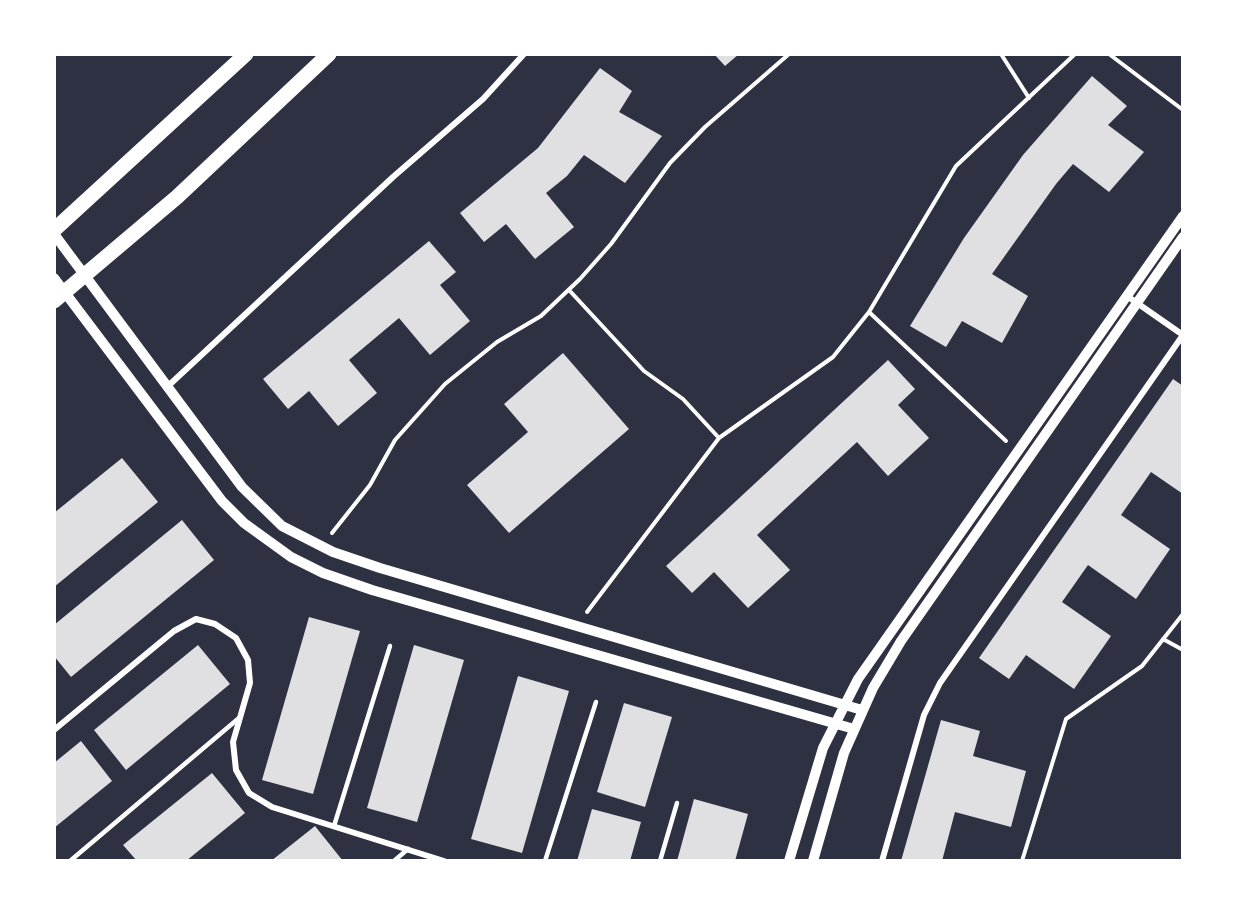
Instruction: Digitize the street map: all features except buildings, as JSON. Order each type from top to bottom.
[{"type":"main road","points":[[54,232],[246,54]]},
{"type":"main road","points":[[59,296],[177,197],[329,54]]},
{"type":"street","points":[[167,387],[393,177],[483,99],[523,54]]},
{"type":"street","points":[[789,861],[823,748],[858,679],[1183,216]]},
{"type":"street","points":[[54,232],[242,488],[282,526],[321,546],[380,568],[862,710]]},
{"type":"street","points":[[813,861],[844,753],[862,710],[901,641],[1183,237]]},
{"type":"street","points":[[54,278],[59,296],[222,501],[243,523],[291,557],[323,573],[372,590],[854,729]]},
{"type":"street","points":[[882,861],[924,715],[940,683],[1183,334],[1127,296]]},
{"type":"street","points":[[54,730],[174,631],[196,620],[215,624],[236,638],[248,660],[250,683],[233,742],[236,770],[249,793],[272,807],[444,861]]},
{"type":"lane","points":[[334,826],[390,646]]},
{"type":"lane","points":[[545,861],[596,702]]},
{"type":"lane","points":[[70,861],[239,718]]},
{"type":"lane","points":[[660,861],[677,803]]},
{"type":"lane","points":[[394,861],[408,849]]},
{"type":"path","points":[[321,546],[370,485],[395,440],[445,384],[497,342],[541,315],[569,290],[611,244],[670,163],[705,127],[789,54]]},
{"type":"path","points":[[1001,54],[1029,98]]},
{"type":"path","points":[[577,625],[719,438],[833,357],[869,312],[956,166],[1075,54]]},
{"type":"path","points":[[1109,54],[1183,110]]},
{"type":"path","points":[[569,290],[644,371],[683,399],[719,438]]},
{"type":"path","points":[[869,312],[1018,452]]},
{"type":"path","points":[[1022,861],[1066,719],[1142,666],[1183,614]]},
{"type":"path","points":[[1163,639],[1183,650]]}]
